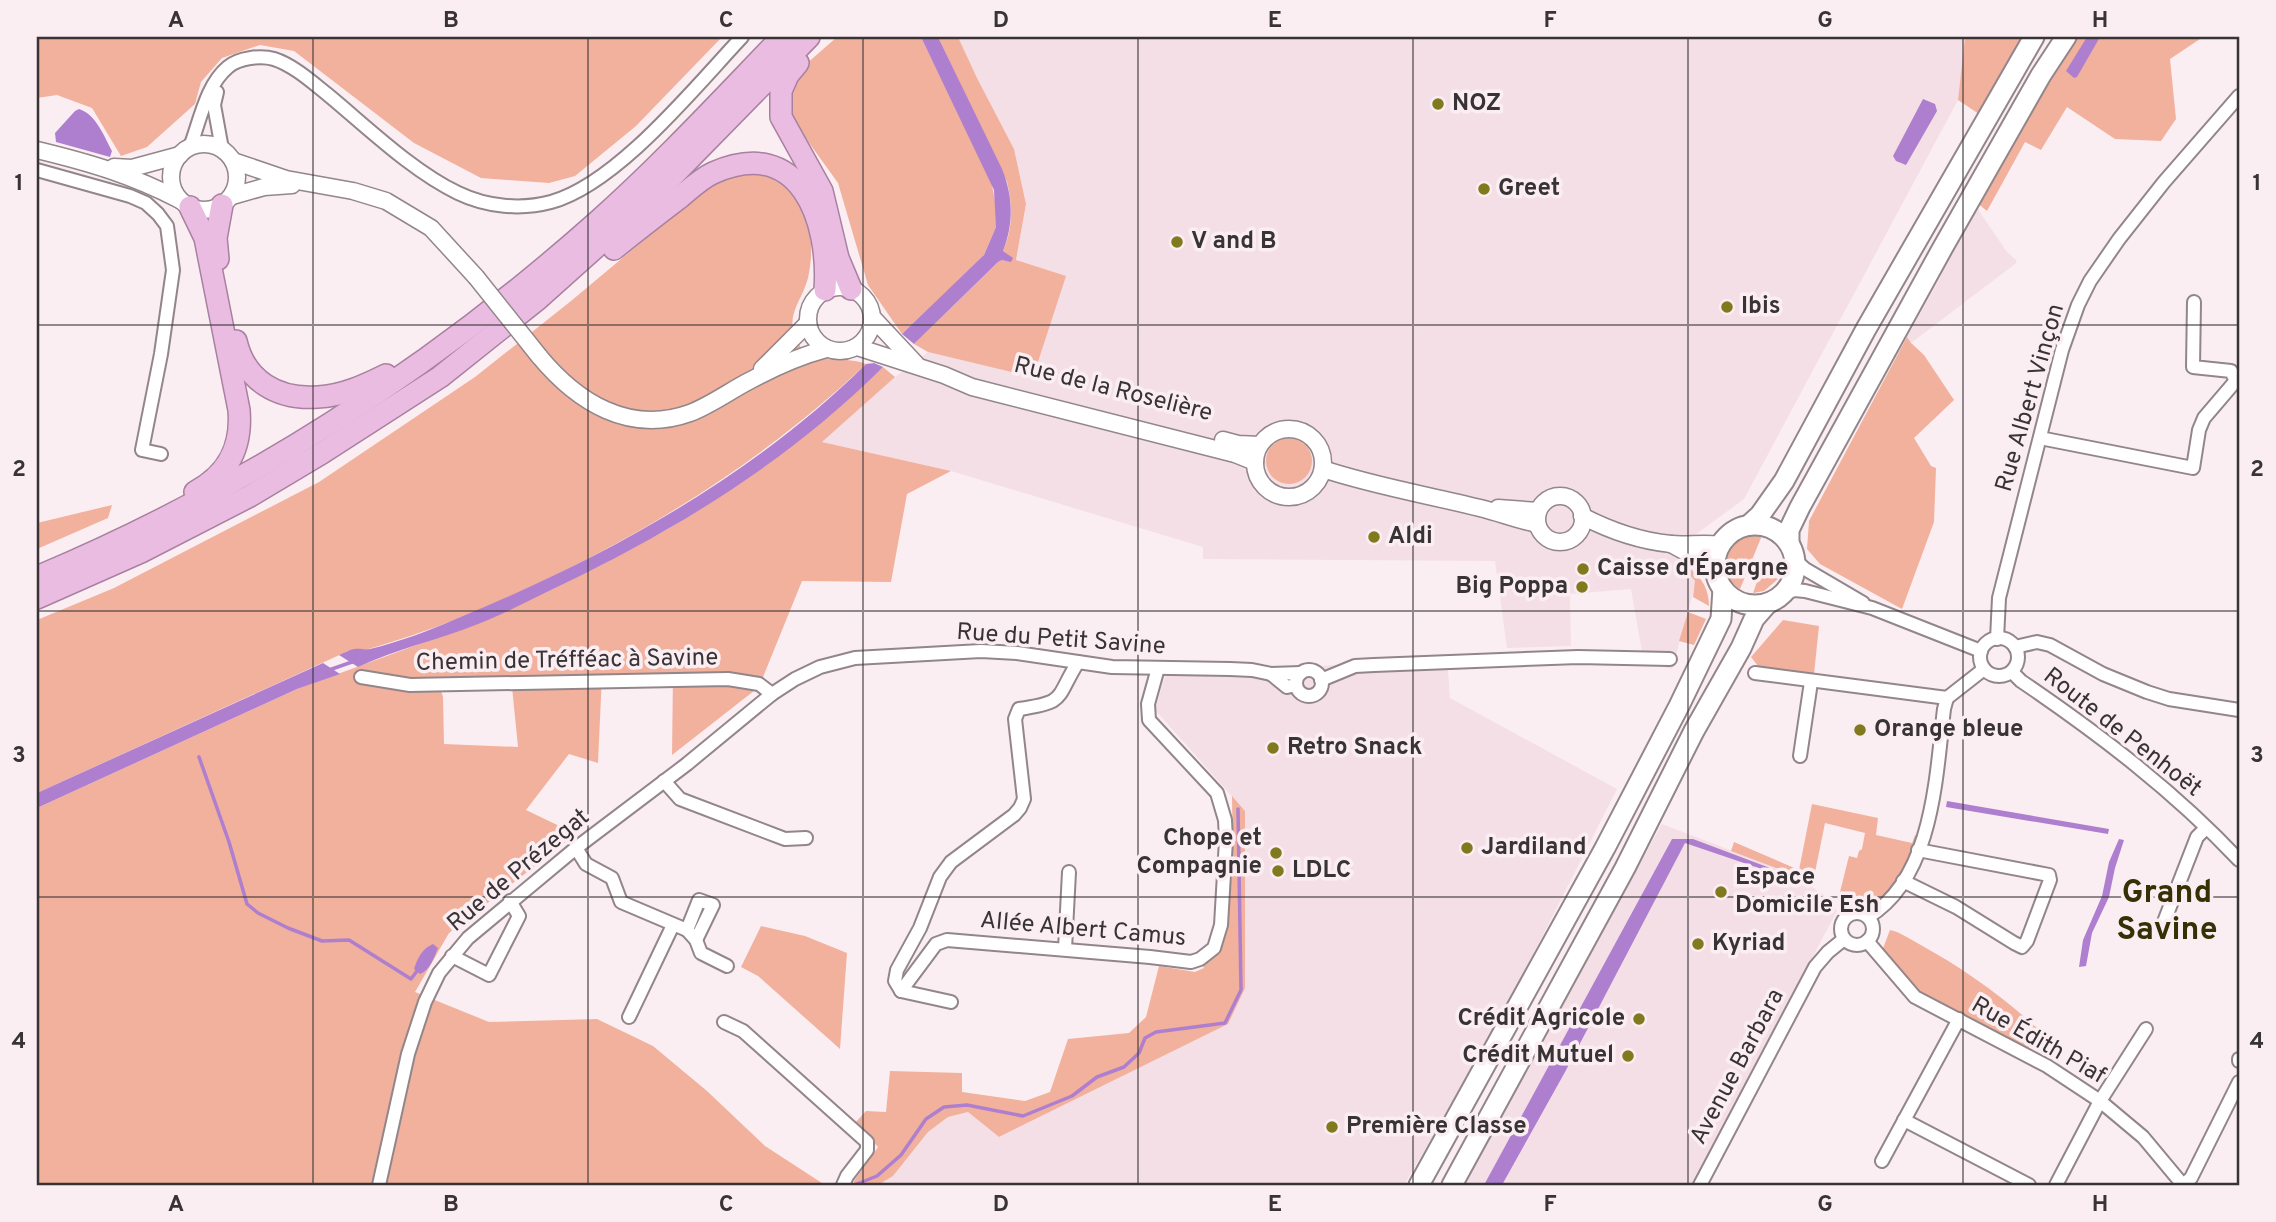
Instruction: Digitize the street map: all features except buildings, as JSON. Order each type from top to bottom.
[{"type":"highway","points":[[37,577],[230,484],[311,436],[409,371],[529,279],[599,220],[782,37]]},
{"type":"highway","points":[[37,598],[141,552],[250,496],[440,377],[538,299],[682,167],[809,37]]},
{"type":"highway","points":[[823,37],[788,75],[781,91],[781,117],[822,191],[838,258],[850,289]]},
{"type":"highway","points":[[538,299],[563,289],[710,174],[737,164],[758,164],[779,169],[795,180],[807,194],[816,212],[822,236],[827,267],[825,290]]},
{"type":"highway","points":[[227,201],[216,238],[219,264],[239,353],[255,379],[275,390],[318,397],[368,383],[387,374],[438,340],[453,339]]},
{"type":"highway","points":[[97,550],[119,531],[201,489],[215,478],[235,451],[241,431],[205,238],[185,204]]},
{"type":"main road","points":[[1419,1185],[1605,848],[1721,619],[1723,589],[1715,568],[1720,545],[1732,532],[1749,525],[1760,515],[1784,481],[1866,329],[2034,37]]},
{"type":"main road","points":[[1452,1185],[1625,868],[1754,619],[1792,581],[1789,530],[1800,507],[1942,249],[2041,75],[2066,37]]},
{"type":"main road","points":[[1749,525],[1766,526],[1774,530],[1792,552]]},
{"type":"main road","points":[[1723,589],[1742,603],[1755,605],[1774,600]]},
{"type":"street","points":[[185,204],[176,194],[171,180],[172,170],[185,151],[214,82],[230,65],[251,58],[274,59],[303,75],[432,179],[484,203],[526,206],[552,201],[583,189],[642,144],[742,37]]},
{"type":"street","points":[[227,201],[237,175],[227,155],[214,105],[219,86],[231,71],[251,58]]},
{"type":"street","name":"Rue Albert Vinçon","points":[[1997,639],[1999,598],[2062,349],[2078,306],[2090,281],[2164,182],[2239,96]]},
{"type":"street","points":[[102,166],[132,168],[205,144],[261,172],[353,191],[386,201],[431,228],[476,277],[557,378],[598,408],[628,419],[660,420],[690,413],[750,380],[826,349]]},
{"type":"street","points":[[37,150],[102,166],[143,182],[185,204],[206,210],[264,187],[316,185]]},
{"type":"street","points":[[37,170],[130,196],[146,203],[167,226],[173,270],[161,354],[142,450],[160,454]]},
{"type":"street","points":[[842,287],[850,289],[866,300],[872,317],[869,334],[857,347],[847,351],[826,349],[811,334],[808,324],[811,304],[825,290],[842,287]]},
{"type":"street","points":[[2039,438],[2193,468],[2199,430],[2204,418],[2237,384],[2231,371],[2193,367],[2194,302]]},
{"type":"street","name":"Rue de la Roselière","points":[[872,317],[918,366]]},
{"type":"street","points":[[750,380],[808,324]]},
{"type":"street","name":"Rue de la Roselière","points":[[857,347],[972,387],[1235,454],[1255,462]]},
{"type":"street","name":"Rue de la Roselière","points":[[955,379],[974,379],[1238,444],[1260,445]]},
{"type":"street","points":[[1294,429],[1306,433],[1315,440],[1322,454],[1323,468],[1320,479],[1304,494],[1286,497],[1274,494],[1257,474],[1255,462],[1260,445],[1268,436],[1279,430],[1294,429]]},
{"type":"street","points":[[1323,468],[1482,508],[1512,519],[1538,518]]},
{"type":"street","points":[[1582,516],[1581,528],[1567,541],[1555,541],[1544,536],[1538,518],[1549,499],[1562,496],[1574,502],[1582,516],[1609,530],[1671,544],[1720,545]]},
{"type":"street","points":[[1577,534],[1609,530]]},
{"type":"street","points":[[1671,544],[1715,568]]},
{"type":"street","points":[[1792,552],[1805,569],[1872,608]]},
{"type":"street","points":[[1774,600],[1794,590],[1805,591],[1872,608],[1981,651]]},
{"type":"street","points":[[1997,639],[2007,640],[2015,647],[2018,657],[2012,671],[2007,675],[1994,676],[1984,669],[1980,660],[1981,651],[1987,643],[1997,639]]},
{"type":"street","points":[[2015,647],[2037,642],[2050,645],[2102,674],[2147,692],[2239,710]]},
{"type":"street","name":"Rue du Petit Savine","points":[[772,694],[795,678],[820,667],[855,658],[981,651],[1017,653],[1112,667],[1252,670],[1298,679],[1312,671],[1321,680]]},
{"type":"street","name":"Rue du Petit Savine","points":[[1321,680],[1355,666],[1577,657],[1670,659]]},
{"type":"street","points":[[951,1002],[901,991],[895,981],[897,970],[919,928],[940,877],[951,862],[1014,815],[1022,805],[1024,799],[1015,719],[1018,709],[1046,705],[1057,700],[1079,662]]},
{"type":"street","name":"Allée Albert Camus","points":[[901,991],[941,941],[947,940],[1181,962],[1191,962],[1214,948],[1221,925],[1225,820],[1217,793],[1149,720],[1148,704],[1158,668]]},
{"type":"street","points":[[1868,917],[1882,909],[1903,881],[1919,850],[1934,793],[1947,698],[1984,669]]},
{"type":"street","name":"Route de Penhoët","points":[[2012,671],[2021,681],[2155,780],[2239,860]]},
{"type":"street","points":[[1755,673],[1947,698]]},
{"type":"street","name":"Chemin de Tréfféac à Savine","points":[[361,677],[410,685],[728,679],[759,684],[772,694]]},
{"type":"street","name":"Rue du Petit Savine","points":[[1298,679],[1301,693],[1310,696],[1318,692],[1321,680]]},
{"type":"street","points":[[1800,756],[1811,682]]},
{"type":"street","name":"Rue de Prézegat","points":[[379,1185],[416,1028],[429,992],[452,956],[510,901],[772,694]]},
{"type":"street","points":[[664,781],[680,799],[785,839],[806,838]]},
{"type":"street","name":"Route de Penhoët","points":[[2162,927],[2197,837],[2206,828]]},
{"type":"street","points":[[576,848],[586,864],[612,878],[621,902],[692,935],[701,953],[727,966]]},
{"type":"street","points":[[1903,881],[1956,907],[2022,947],[2027,941],[2050,880],[2049,875],[1919,850]]},
{"type":"street","points":[[1065,949],[1069,872]]},
{"type":"street","points":[[452,956],[489,975],[519,916],[510,901]]},
{"type":"street","points":[[1858,913],[1868,917],[1873,932],[1867,941],[1853,945],[1844,939],[1840,929],[1844,919],[1858,913]]},
{"type":"street","points":[[629,1017],[673,925]]},
{"type":"street","name":"Avenue Barbara","points":[[1700,1185],[1815,967],[1844,939]]},
{"type":"street","name":"Rue Édith Piaf","points":[[1867,941],[1907,991],[2048,1066],[2101,1101],[2143,1137],[2177,1183]]},
{"type":"street","points":[[1882,1161],[1959,1019]]},
{"type":"street","points":[[724,1022],[743,1031],[867,1142],[867,1150],[843,1185]]},
{"type":"street","points":[[2056,1185],[2101,1101],[2146,1029]]},
{"type":"street","points":[[2177,1183],[2191,1178],[2239,1082]]},
{"type":"street","points":[[1904,1120],[2029,1185]]},
{"type":"shaded area","points":[[37,37],[722,37],[636,126],[575,176],[549,183],[481,178],[414,143],[294,51],[260,45],[222,58],[201,82],[195,104],[147,147],[121,156],[92,108],[57,95],[37,98]]},
{"type":"shaded area","points":[[837,37],[921,37],[991,180],[997,210],[996,227],[984,255],[902,334],[868,285],[838,183],[789,115],[789,88],[805,65]]},
{"type":"shaded area","points":[[921,37],[938,37],[1002,169],[1011,210],[1003,251],[1013,258],[1011,262],[998,262],[914,344],[902,334],[984,255],[996,227],[994,190]]},
{"type":"shaded area","points":[[938,37],[958,37],[1014,149],[1026,204],[1016,260],[1066,276],[1033,377],[928,352],[914,344],[998,262],[1011,261],[1012,258],[1003,251],[1011,217],[1007,182]]},
{"type":"shaded area","points":[[958,37],[1965,37],[1958,100],[1744,499],[1695,535],[1696,582],[1672,669],[1644,663],[1631,589],[1570,594],[1571,646],[1507,648],[1495,561],[1203,559],[1203,547],[951,471],[822,442],[895,377],[928,352],[1033,376],[1016,260],[1026,204],[1014,149]]},
{"type":"shaded area","points":[[1965,37],[2030,37],[1982,116],[1958,100]]},
{"type":"shaded area","points":[[2072,37],[2203,37],[2170,59],[2176,119],[2161,141],[2115,139],[2067,107],[2041,150],[2025,142],[1987,211],[1976,202]]},
{"type":"shaded area","points":[[2087,37],[2100,37],[2074,78],[2066,71]]},
{"type":"shaded area","points":[[1923,99],[1935,104],[1937,111],[1906,165],[1896,161],[1893,156]]},
{"type":"shaded area","points":[[79,109],[90,116],[99,127],[112,151],[110,157],[56,142],[55,133]]},
{"type":"shaded area","points":[[741,170],[771,174],[787,182],[803,209],[810,238],[811,258],[808,278],[793,317],[792,325],[798,343],[811,355],[866,364],[821,405],[773,443],[671,512],[564,571],[442,625],[372,648],[346,652],[37,793],[37,620],[114,588],[319,482],[475,377],[712,183]]},
{"type":"shaded area","points":[[1976,202],[1979,211],[2007,252],[2017,261],[1911,343],[1907,337],[1941,276],[1943,261]]},
{"type":"shaded area","points":[[1907,337],[1924,355],[1954,400],[1914,438],[1931,466],[1936,468],[1934,522],[1902,609],[1820,564],[1807,549],[1809,521]]},
{"type":"shaded area","points":[[874,363],[883,367],[848,401],[810,432],[731,490],[646,541],[519,606],[463,630],[358,667],[339,655],[354,649],[368,649],[403,640],[435,628],[511,595],[620,542],[725,479],[821,405],[866,364]]},
{"type":"shaded area","points":[[883,367],[895,377],[822,442],[951,471],[907,494],[891,582],[802,581],[759,687],[672,755],[673,674],[602,675],[598,763],[569,754],[526,810],[576,834],[449,933],[415,992],[489,1022],[597,1019],[653,1046],[707,1091],[765,1146],[825,1185],[37,1185],[37,808],[297,689],[490,618],[603,564],[666,530],[738,485],[818,425]],"holes":[[[511,677],[518,747],[444,744],[443,697],[438,681]]]},
{"type":"shaded area","points":[[1289,438],[1305,445],[1312,461],[1305,477],[1289,484],[1273,477],[1266,461],[1273,445]]},
{"type":"shaded area","points":[[112,505],[108,518],[37,549],[37,523]]},
{"type":"shaded area","points":[[1749,532],[1763,533],[1740,589],[1727,574],[1725,557],[1733,542]]},
{"type":"shaded area","points":[[1762,568],[1778,579],[1764,591],[1753,593]]},
{"type":"shaded area","points":[[1690,569],[1704,585],[1709,606],[1693,597],[1695,581],[1689,574]]},
{"type":"shaded area","points":[[1688,612],[1706,619],[1694,645],[1679,641]]},
{"type":"shaded area","points":[[1783,620],[1819,626],[1814,674],[1758,666],[1751,657]]},
{"type":"shaded area","points":[[1447,658],[1450,698],[1617,789],[1488,1044],[1404,1185],[878,1185],[893,1176],[928,1132],[948,1117],[968,1112],[999,1137],[1228,1024],[1245,811],[1155,710],[1165,676]]},
{"type":"shaded area","points":[[323,663],[340,674],[297,689],[37,808],[37,793]]},
{"type":"shaded area","points":[[1232,796],[1245,811],[1245,988],[1228,1024],[999,1137],[968,1112],[948,1117],[928,1132],[893,1176],[878,1185],[854,1185],[854,1181],[878,1147],[855,1123],[866,1111],[886,1112],[890,1071],[962,1073],[962,1092],[1025,1101],[1050,1092],[1068,1039],[1129,1033],[1146,1017],[1159,966],[1195,972],[1204,968],[1222,944],[1233,868]]},
{"type":"shaded area","points":[[1947,801],[2109,829],[2108,834],[1946,807]]},
{"type":"shaded area","points":[[1812,804],[1878,818],[1876,835],[1912,843],[1915,835],[1918,837],[1900,876],[1877,902],[1866,896],[1844,896],[1840,892],[1849,856],[1857,858],[1865,833],[1825,823],[1812,887],[1786,880],[1787,872],[1731,851],[1734,842],[1799,870]]},
{"type":"shaded area","points":[[1662,824],[1788,872],[1786,880],[1812,887],[1824,895],[1837,911],[1692,1185],[1461,1185]]},
{"type":"shaded area","points":[[1672,839],[1693,839],[1786,874],[1785,877],[1685,843],[1565,1072],[1502,1185],[1484,1185]]},
{"type":"shaded area","points":[[2119,839],[2124,840],[2109,897],[2092,933],[2086,966],[2079,967],[2083,940],[2102,896],[2109,862]]},
{"type":"shaded area","points":[[761,926],[805,936],[847,953],[840,1049],[758,976],[741,967]]},
{"type":"shaded area","points":[[1890,930],[1905,936],[1982,983],[2038,1029],[2028,1049],[1916,990],[1882,951]]},
{"type":"shaded area","points":[[433,944],[438,948],[435,956],[429,967],[420,974],[414,969],[417,961],[423,951]]},
{"type":"waterway","points":[[329,670],[352,662]]},
{"type":"waterway","points":[[199,757],[229,842],[247,904],[258,913],[288,928],[322,941],[349,940],[411,979],[417,971]]},
{"type":"waterway","points":[[857,1184],[877,1176],[901,1155],[926,1119],[944,1107],[967,1105],[1023,1116],[1072,1096],[1097,1077],[1124,1067],[1139,1053],[1145,1038],[1156,1032],[1225,1023],[1241,990],[1238,809]]},
{"type":"place","name":"NOZ","points":[[1438,104]]},
{"type":"place","name":"Greet","points":[[1484,189]]},
{"type":"place","name":"V and B","points":[[1177,242]]},
{"type":"place","name":"Ibis","points":[[1727,307]]},
{"type":"place","name":"Aldi","points":[[1374,537]]},
{"type":"place","name":"Caisse d'Épargne","points":[[1583,569]]},
{"type":"place","name":"Big Poppa","points":[[1582,587]]},
{"type":"place","name":"Orange bleue","points":[[1860,730]]},
{"type":"place","name":"Retro Snack","points":[[1273,748]]},
{"type":"place","name":"Jardiland","points":[[1467,848]]},
{"type":"place","name":"Chope et Compagnie","points":[[1276,853]]},
{"type":"place","name":"LDLC","points":[[1278,871]]},
{"type":"place","name":"Espace Domicile Esh","points":[[1721,892]]},
{"type":"place","name":"Kyriad","points":[[1698,944]]},
{"type":"place","name":"Crédit Agricole","points":[[1639,1019]]},
{"type":"place","name":"Crédit Mutuel","points":[[1628,1056]]},
{"type":"place","name":"Première Classe","points":[[1332,1127]]},
{"type":"district","name":"Grand Savine","points":[[2167,912]]}]
